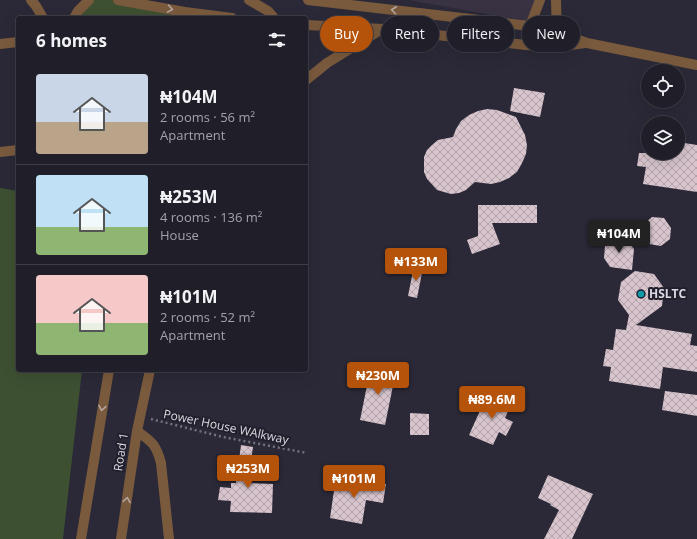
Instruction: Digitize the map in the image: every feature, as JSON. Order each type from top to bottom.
[{"type":"street","points":[[31,0],[42,16]]},
{"type":"street","points":[[75,16],[89,0]]},
{"type":"street","points":[[118,0],[184,12],[216,16]]},
{"type":"street","points":[[250,0],[272,16]]},
{"type":"street","points":[[308,0],[522,25]]},
{"type":"street","points":[[534,16],[540,0]]},
{"type":"street","points":[[556,0],[556,16]]},
{"type":"street","points":[[308,25],[381,29]]},
{"type":"street","points":[[308,78],[326,63],[381,30]]},
{"type":"street","points":[[439,35],[522,45]]},
{"type":"street","points":[[580,40],[697,65]]},
{"type":"street","points":[[0,44],[16,42]]},
{"type":"street","points":[[580,44],[587,43]]},
{"type":"street","points":[[0,152],[16,150]]},
{"type":"street","points":[[81,539],[109,372]]},
{"type":"street","name":"Road 1","points":[[121,539],[137,430],[150,372]]},
{"type":"street","points":[[137,430],[153,443],[158,452],[161,463],[169,539]]},
{"type":"path","name":"Power House WAlkway","points":[[140,416],[223,437],[307,453]]},
{"type":"shaded area","points":[[408,0],[537,0],[533,16],[522,16],[522,20],[514,19],[514,16],[497,16]]},
{"type":"green space","points":[[89,0],[118,0],[219,16],[76,16]]},
{"type":"green space","points":[[0,188],[16,191],[16,372],[82,372],[63,539],[0,539]]},
{"type":"building","points":[[514,88],[545,93],[540,117],[510,111]]},
{"type":"building","points":[[487,109],[497,110],[516,117],[525,135],[527,145],[526,154],[517,172],[500,182],[491,184],[475,182],[466,190],[459,193],[451,194],[437,190],[427,179],[424,172],[424,157],[427,150],[438,140],[453,137],[461,121],[469,115]]},
{"type":"building","points":[[685,143],[697,145],[697,192],[643,184],[646,167],[637,166],[639,153],[641,153],[641,160],[685,160]]},
{"type":"building","points":[[478,205],[537,205],[537,223],[492,223],[500,244],[472,254],[467,240],[478,236]]},
{"type":"building","points":[[652,217],[664,218],[671,228],[670,239],[661,246],[649,244],[642,236],[643,225]]},
{"type":"building","points":[[614,238],[627,240],[634,249],[632,270],[610,267],[604,258],[605,246]]},
{"type":"building","points":[[414,266],[423,268],[417,298],[408,296]]},
{"type":"building","points":[[635,271],[654,274],[664,288],[662,306],[636,325],[692,334],[690,345],[697,346],[697,372],[663,367],[660,389],[609,381],[611,367],[603,366],[606,349],[613,350],[616,329],[626,330],[629,315],[618,300],[621,282]]},
{"type":"building","points":[[371,366],[396,371],[385,425],[360,420]]},
{"type":"building","points":[[665,391],[697,395],[697,416],[662,410]]},
{"type":"building","points":[[488,393],[512,403],[505,418],[513,422],[506,436],[499,432],[493,445],[469,435]]},
{"type":"building","points":[[410,413],[429,414],[429,435],[410,435]]},
{"type":"building","points":[[241,445],[253,447],[248,483],[273,484],[272,513],[230,512],[231,501],[218,500],[220,487],[231,488],[231,483],[236,483]]},
{"type":"building","points":[[548,475],[593,494],[572,539],[544,539],[559,510],[550,505],[551,504],[538,498]]},
{"type":"building","points":[[336,477],[386,484],[383,503],[366,500],[362,524],[330,518]]},
{"type":"place","name":"HSLTC","points":[[641,294]]}]
